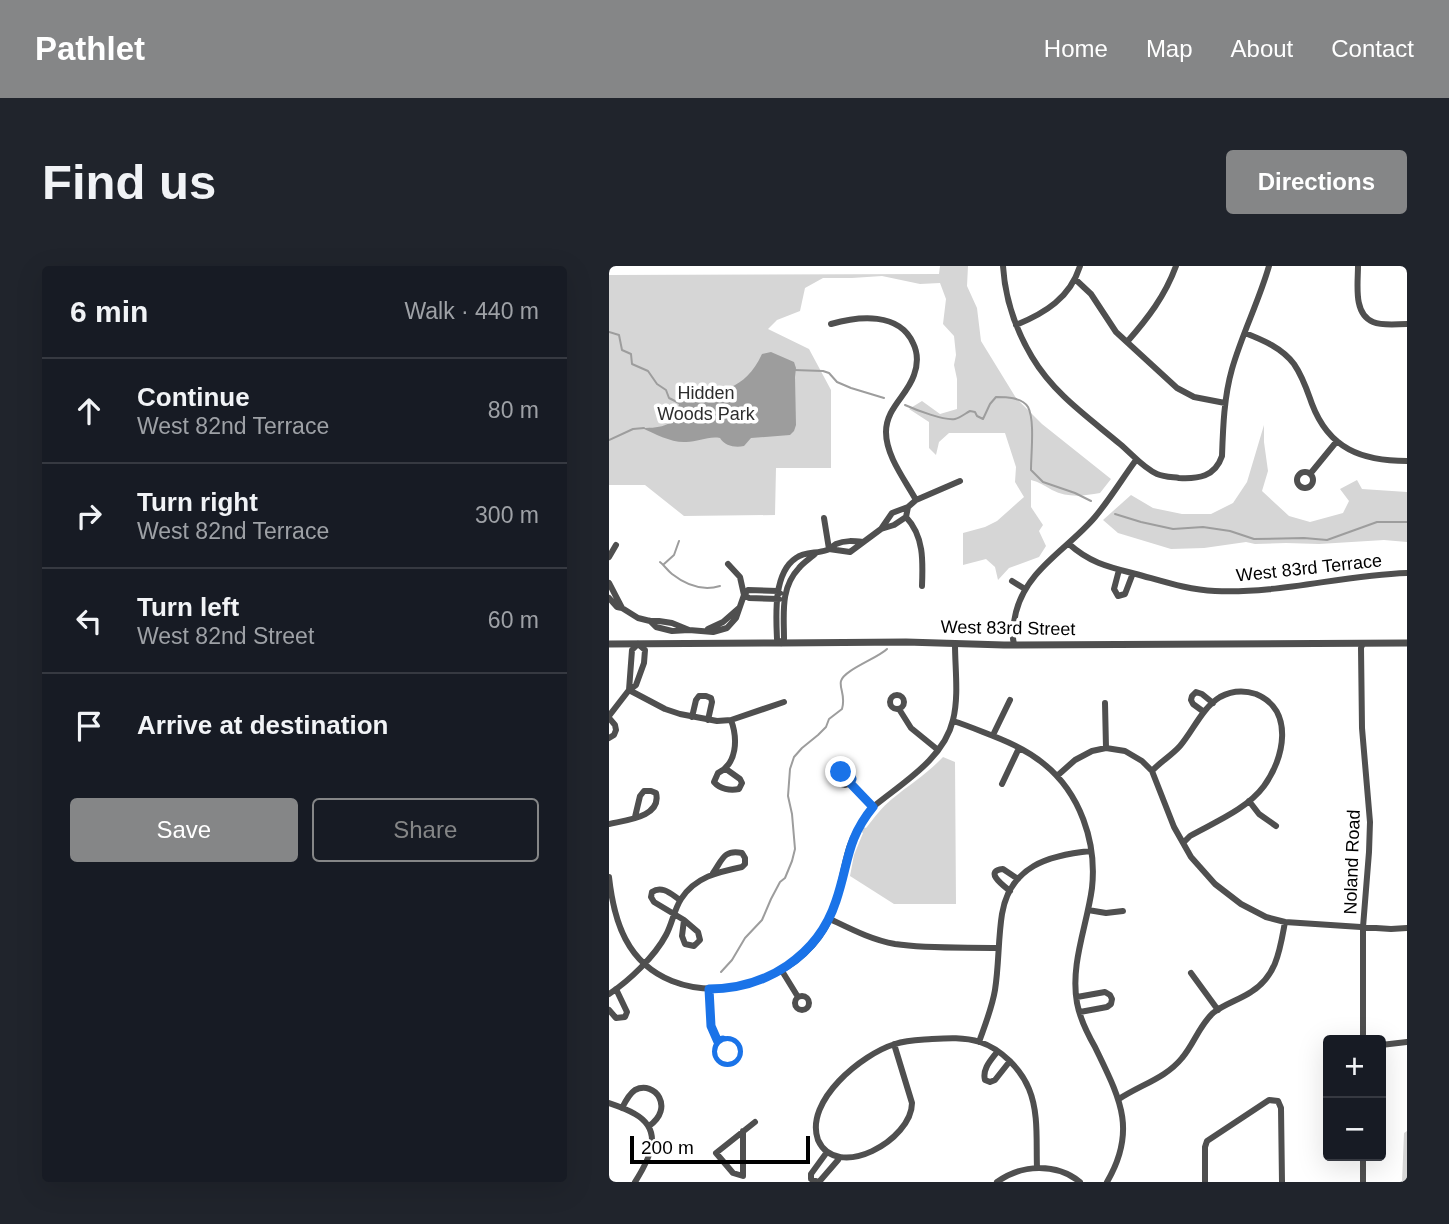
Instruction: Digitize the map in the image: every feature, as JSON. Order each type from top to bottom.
[{"type":"street","points":[[1003,266],[1007,299],[1016,325],[1033,359],[1055,387],[1084,416],[1155,473],[1163,476],[1202,478],[1214,471],[1222,456],[1225,402],[1231,371],[1269,266]]},
{"type":"street","points":[[1016,325],[1057,303],[1075,279],[1080,266]]},
{"type":"street","points":[[1127,342],[1152,313],[1176,266]]},
{"type":"street","points":[[1358,266],[1358,302],[1364,315],[1371,321],[1383,324],[1407,324]]},
{"type":"street","points":[[1075,279],[1091,294],[1116,332],[1185,393],[1225,402]]},
{"type":"street","points":[[831,324],[850,320],[888,321],[905,331],[915,347],[917,366],[914,376],[893,407],[886,426],[886,436],[889,450],[916,500]]},
{"type":"street","points":[[1245,332],[1276,347],[1294,365],[1317,417],[1337,441],[1348,449],[1377,460],[1407,461]]},
{"type":"street","points":[[1310,474],[1337,441]]},
{"type":"street","points":[[1014,644],[1014,619],[1025,589],[1042,566],[1069,544],[1095,517],[1136,460]]},
{"type":"street","points":[[881,529],[892,513],[960,481]]},
{"type":"street","points":[[781,643],[784,639],[780,596],[795,572],[816,553],[844,541],[863,542],[881,529],[894,525],[906,517],[908,507]]},
{"type":"street","points":[[906,517],[916,530],[922,548],[922,586]]},
{"type":"street","points":[[824,518],[829,549]]},
{"type":"street","name":"West 83rd Terrace","points":[[1069,544],[1082,556],[1119,570],[1215,591],[1301,586],[1357,576],[1407,573]]},
{"type":"street","points":[[609,557],[615,545]]},
{"type":"street","points":[[728,564],[740,577],[744,595]]},
{"type":"street","points":[[1119,570],[1114,589],[1118,596],[1125,594],[1133,573]]},
{"type":"street","points":[[1012,581],[1025,589]]},
{"type":"street","points":[[609,583],[622,608]]},
{"type":"street","points":[[609,598],[617,607],[638,618],[672,623],[689,630],[706,630],[723,622],[739,608],[748,590],[780,596]]},
{"type":"street","name":"Noland Road","points":[[1363,643],[1362,728],[1370,822],[1363,927],[1363,1035]]},
{"type":"street","name":"West 83rd Street","points":[[609,645],[1407,643]]},
{"type":"street","points":[[609,738],[616,730],[609,717],[629,690],[636,685],[644,663],[645,650],[638,644],[632,650],[629,690]]},
{"type":"street","points":[[609,877],[616,920],[629,946],[644,963],[666,979],[690,987],[709,989],[744,986],[782,971],[811,946],[829,919],[849,848],[873,807],[927,763],[947,737],[955,706],[955,644]]},
{"type":"street","points":[[629,690],[666,709],[708,720],[731,720],[784,702]]},
{"type":"street","points":[[1152,771],[1179,747],[1213,702],[1240,691],[1273,700],[1282,725],[1281,749],[1264,786],[1249,801],[1190,836],[1183,843]]},
{"type":"street","points":[[1204,712],[1193,704],[1192,695],[1196,692],[1202,694],[1213,702]]},
{"type":"street","points":[[692,717],[696,700],[699,696],[706,695],[712,702],[708,720]]},
{"type":"street","points":[[993,735],[1010,700]]},
{"type":"street","points":[[1105,703],[1106,748]]},
{"type":"street","points":[[899,709],[911,728],[938,750]]},
{"type":"street","points":[[726,769],[735,744],[731,720]]},
{"type":"street","points":[[953,721],[993,735],[1037,759],[1057,776],[1079,809],[1087,829],[1093,873],[1089,911],[1075,976],[1080,1012],[1119,1099],[1123,1116],[1123,1141],[1107,1182]]},
{"type":"street","points":[[1002,784],[1019,748]]},
{"type":"street","points":[[1057,776],[1083,754],[1106,748],[1135,755],[1152,771],[1169,816],[1183,843],[1203,872],[1226,894],[1253,911],[1285,922],[1407,928]]},
{"type":"street","points":[[850,783],[873,807]]},
{"type":"street","points":[[609,824],[635,817],[653,810],[656,793],[651,790],[644,791],[640,796],[635,817]]},
{"type":"street","points":[[1249,801],[1259,814],[1276,826]]},
{"type":"street","points":[[979,1042],[995,989],[1002,911],[1010,891],[1018,879],[1046,859],[1091,851]]},
{"type":"street","points":[[609,994],[659,946],[680,900],[696,883],[713,873],[742,867],[745,858],[742,853],[727,854],[722,857],[713,873]]},
{"type":"street","points":[[1010,891],[996,880],[995,872],[1003,869],[1018,879]]},
{"type":"street","points":[[680,900],[662,888],[652,892],[654,902],[684,920]]},
{"type":"street","points":[[1089,911],[1123,911]]},
{"type":"street","points":[[829,919],[894,944],[998,948]]},
{"type":"street","points":[[1119,1099],[1175,1065],[1188,1050],[1203,1024],[1218,1010],[1252,992],[1267,979],[1279,956],[1285,922]]},
{"type":"street","points":[[782,971],[798,997]]},
{"type":"street","points":[[1191,973],[1218,1010]]},
{"type":"street","points":[[609,1010],[616,1018],[625,1017],[627,1012],[616,989]]},
{"type":"street","points":[[709,989],[711,1026],[718,1042]]},
{"type":"street","points":[[1077,997],[1105,992],[1112,999],[1107,1007],[1080,1012]]},
{"type":"street","points":[[894,1044],[912,1103],[912,1112],[905,1126],[871,1156],[859,1160],[838,1160],[822,1148],[816,1120],[820,1106],[825,1097],[862,1061],[894,1044],[949,1038],[979,1042],[997,1052],[1010,1061],[1026,1082],[1035,1116],[1037,1168]]},
{"type":"street","points":[[1386,1044],[1407,1042]]},
{"type":"street","points":[[997,1052],[985,1070],[985,1080],[995,1080],[1010,1061]]},
{"type":"street","points":[[622,1108],[636,1090],[652,1090],[662,1106],[658,1118],[649,1126]]},
{"type":"street","points":[[1205,1182],[1206,1141],[1269,1100],[1278,1101],[1282,1108],[1282,1182]]},
{"type":"street","points":[[609,1103],[636,1114],[649,1126],[652,1135],[651,1151],[635,1182]]},
{"type":"street","points":[[743,1179],[733,1173],[716,1153],[755,1122]]},
{"type":"street","points":[[743,1131],[743,1179]]},
{"type":"street","points":[[827,1152],[811,1174],[811,1179],[818,1182],[838,1160]]},
{"type":"street","points":[[1363,1161],[1363,1182]]},
{"type":"street","points":[[997,1182],[1021,1170],[1037,1168],[1059,1171],[1080,1182]]},
{"type":"green space","name":"Hidden Woods Park","points":[[940,266],[968,266],[967,286],[977,308],[981,341],[1016,398],[1042,424],[1111,479],[1100,493],[1076,496],[1058,493],[1031,480],[1031,507],[1043,525],[1039,531],[1046,546],[1039,557],[1009,568],[998,580],[995,567],[986,559],[963,565],[963,533],[997,521],[1024,497],[1015,482],[1016,467],[1005,433],[949,433],[939,442],[936,455],[929,448],[929,422],[909,409],[922,401],[940,414],[957,409],[954,336],[943,324],[946,299],[940,283],[920,284],[882,276],[823,278],[805,288],[800,311],[777,320],[768,329],[809,349],[831,390],[831,468],[776,468],[775,515],[684,516],[645,485],[609,485],[609,275],[939,274]]},
{"type":"green space","points":[[1264,425],[1268,471],[1262,491],[1289,516],[1310,522],[1343,513],[1349,501],[1340,489],[1357,480],[1362,489],[1407,492],[1407,542],[1246,542],[1171,549],[1118,533],[1103,520],[1131,495],[1153,508],[1182,514],[1211,514],[1233,503],[1247,482]]},
{"type":"green space","points":[[943,757],[955,762],[956,904],[894,904],[850,876],[854,855],[863,833],[860,831],[863,827],[866,828],[888,802]]},
{"type":"green space","points":[[1407,1131],[1407,1182],[1402,1182],[1404,1133]]},
{"type":"shaded area","points":[[771,352],[794,362],[796,368],[796,425],[790,435],[751,438],[744,446],[737,447],[727,445],[720,438],[675,441],[642,428],[656,427],[672,421],[679,403],[684,400],[730,388],[739,383],[762,354]]},
{"type":"waterway","points":[[609,332],[619,335],[622,350],[631,354],[632,364],[648,371],[657,384],[666,390],[669,398],[681,404]]},
{"type":"waterway","points":[[794,370],[823,371],[829,373],[837,382],[884,398]]},
{"type":"waterway","points":[[905,405],[950,419],[970,411],[983,419],[996,397],[1022,401],[1028,407],[1031,420],[1031,470],[1043,482],[1091,501]]},
{"type":"waterway","points":[[609,440],[633,429],[644,428]]},
{"type":"waterway","points":[[1115,514],[1173,529],[1203,527],[1230,531],[1254,539],[1327,540],[1377,522],[1407,522]]},
{"type":"waterway","points":[[664,564],[674,555],[679,541]]},
{"type":"waterway","points":[[660,562],[672,574],[689,584],[707,588],[720,586]]},
{"type":"waterway","points":[[721,972],[745,938],[762,920],[792,861],[795,849],[788,796],[790,769],[794,757],[826,727],[829,719],[842,709],[843,677],[887,649]]},
{"type":"route","points":[[728,1052],[728,1043],[723,1040],[718,1042],[711,1026],[709,989],[744,986],[782,971],[811,946],[829,919],[849,848],[873,807],[850,783],[850,773],[841,772]]}]
